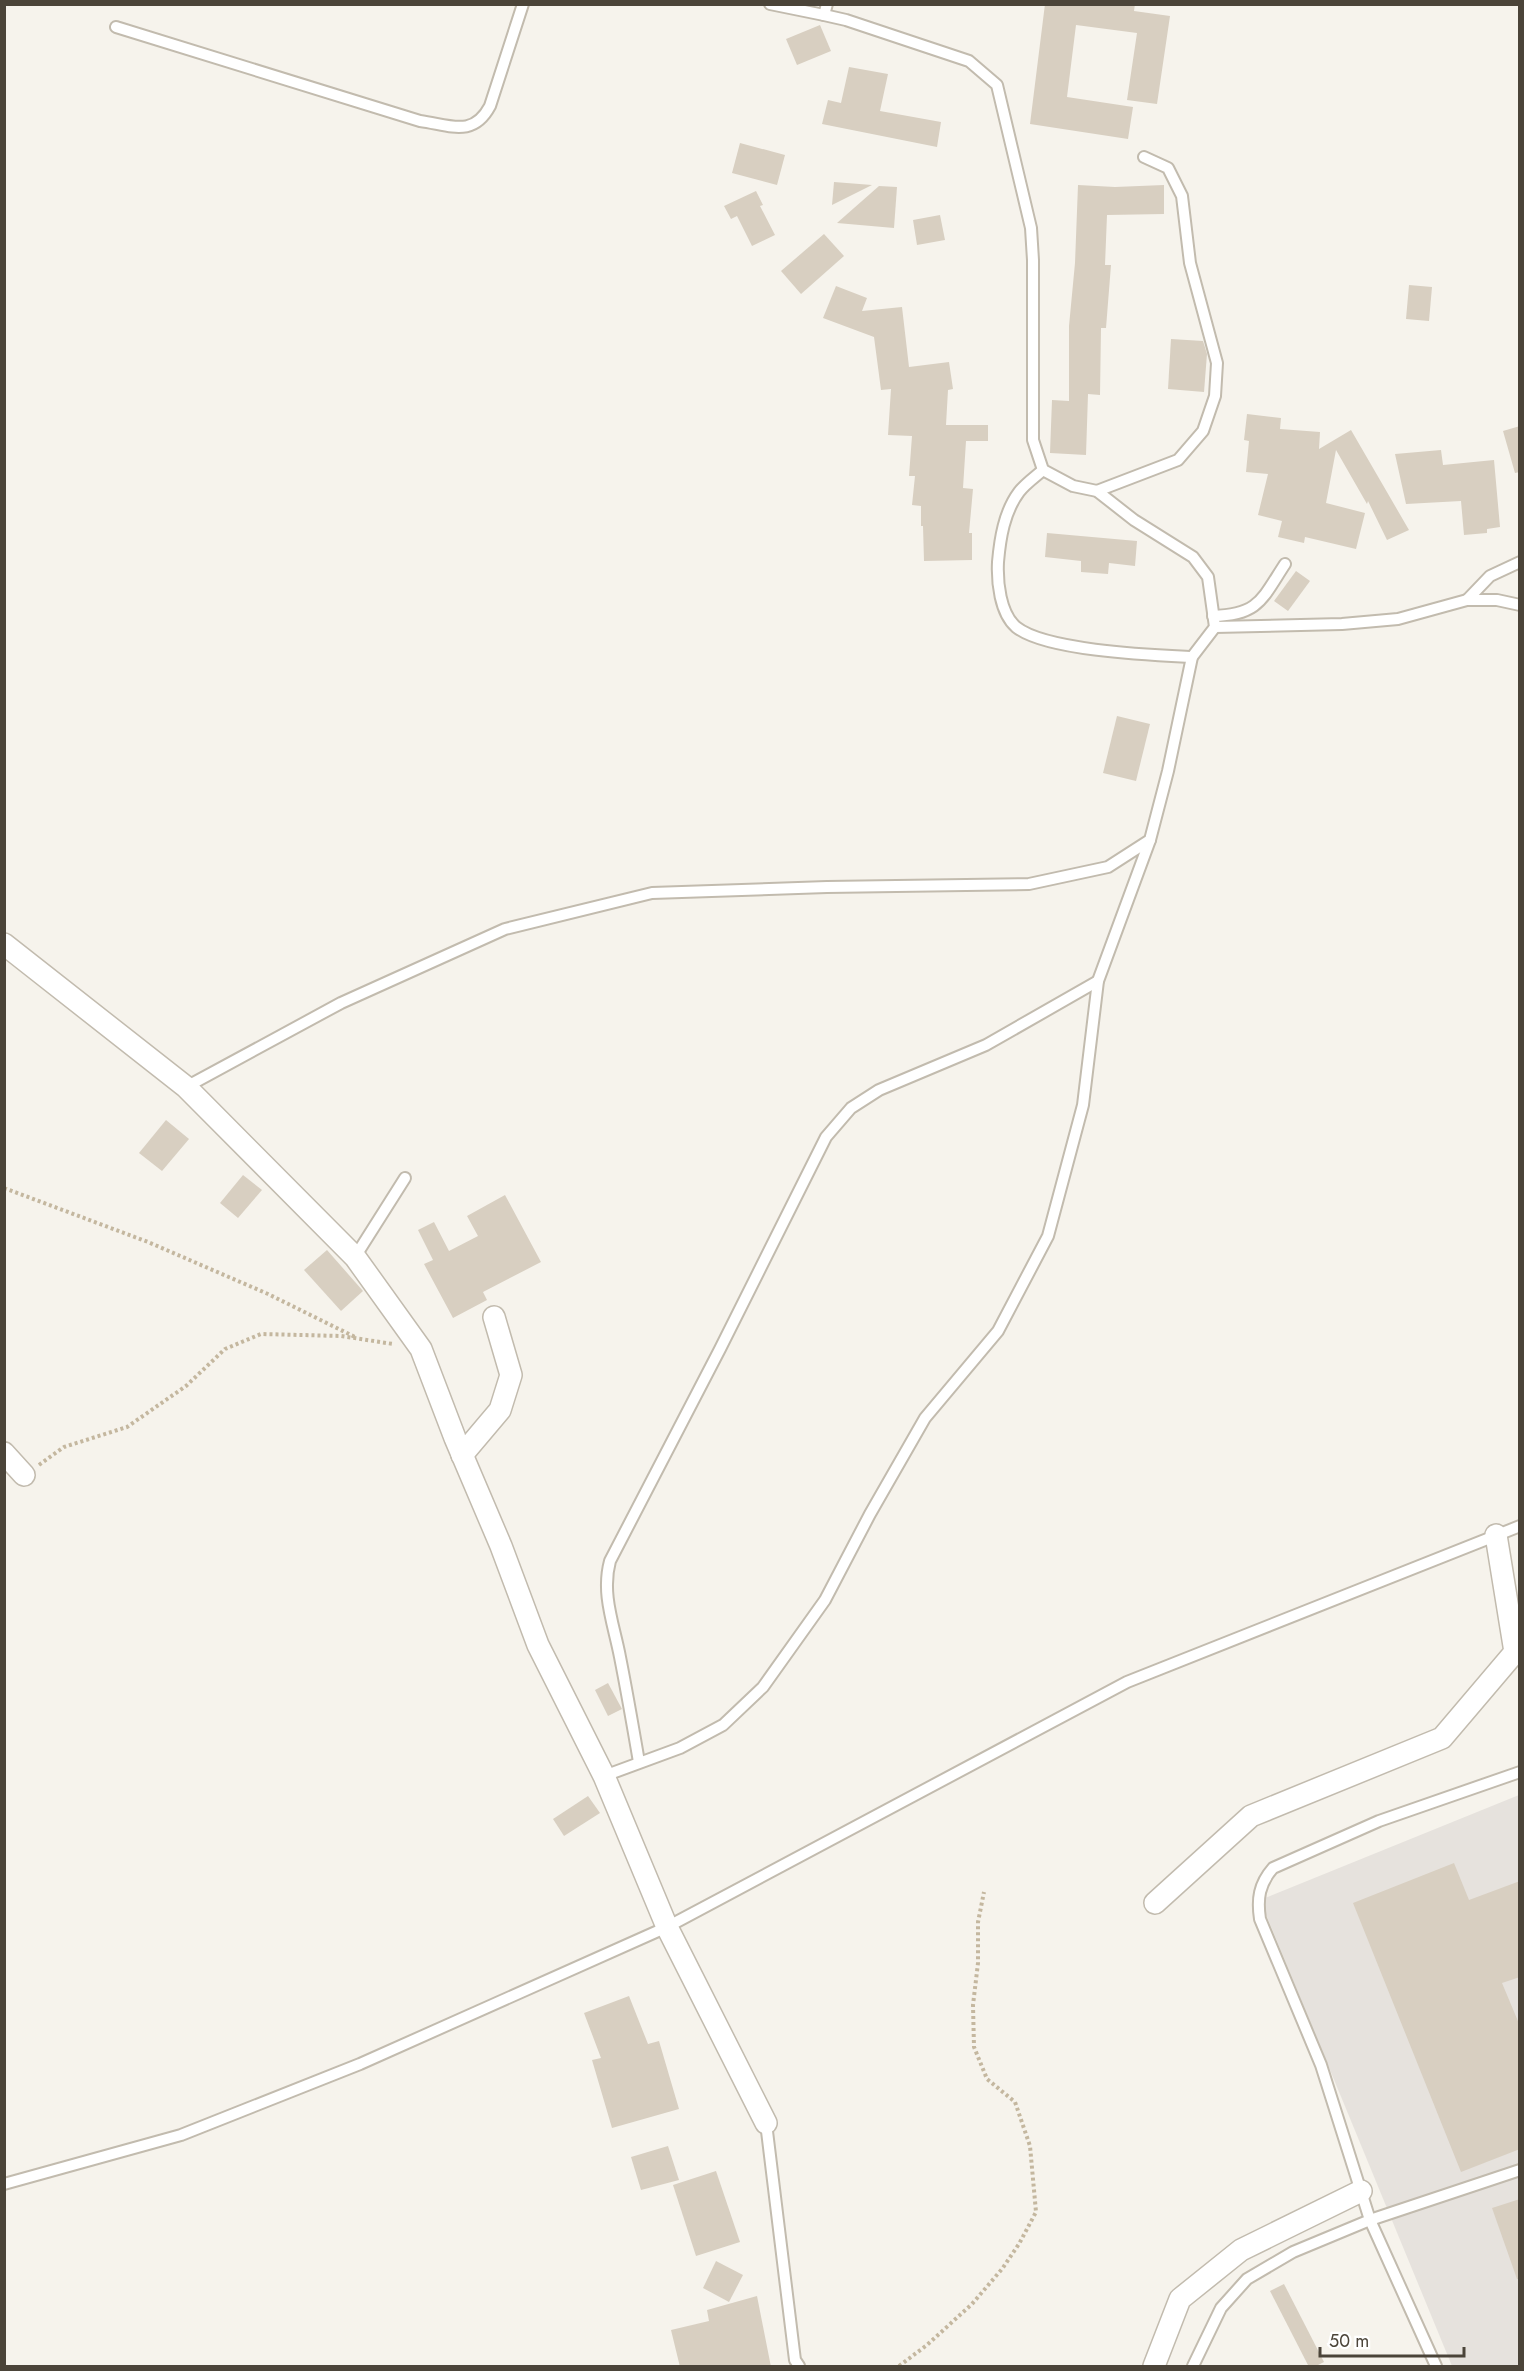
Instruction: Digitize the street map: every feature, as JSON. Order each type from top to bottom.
[{"type":"street","points":[[4,944],[186,1087],[355,1257],[422,1348],[538,1646],[604,1776],[667,1928],[766,2123]]},
{"type":"street","points":[[462,1455],[500,1410],[511,1375],[494,1317]]},
{"type":"street","points":[[4,1453],[24,1475]]},
{"type":"street","points":[[1155,1903],[1251,1816],[1442,1738],[1515,1652],[1496,1535]]},
{"type":"street","points":[[1154,2367],[1180,2299],[1241,2250],[1361,2191]]},
{"type":"lane","points":[[116,27],[420,121],[467,128],[483,119],[490,106],[523,4]]},
{"type":"lane","points":[[604,1776],[680,1748],[723,1725],[763,1687],[825,1600],[870,1514],[925,1418],[998,1331],[1048,1236],[1083,1105],[1098,981],[1150,840],[1168,771],[1192,657],[1214,621],[1208,578],[1193,557],[1134,520],[1097,491],[1073,486],[1043,470],[1033,440],[1031,228],[997,85],[969,61],[846,20],[825,10],[770,4]]},
{"type":"lane","points":[[1097,491],[1178,460],[1203,430],[1215,396],[1217,363],[1190,263],[1182,196],[1168,168],[1144,158]]},
{"type":"lane","points":[[1043,470],[1019,492],[1006,517],[999,546],[997,575],[1004,606],[1015,626],[1031,636],[1054,642],[1133,653],[1192,657]]},
{"type":"lane","points":[[1467,600],[1490,576],[1520,562]]},
{"type":"lane","points":[[1214,621],[1248,610],[1260,602],[1285,564]]},
{"type":"lane","points":[[1214,621],[1342,624],[1398,619],[1467,600],[1497,600],[1520,605]]},
{"type":"lane","points":[[186,1087],[341,1003],[505,929],[652,893],[827,887],[1029,884],[1108,867],[1150,840]]},
{"type":"lane","points":[[639,1762],[608,1605],[606,1574],[610,1561],[826,1137],[851,1108],[879,1090],[986,1045],[1098,981]]},
{"type":"lane","points":[[355,1257],[405,1178]]},
{"type":"lane","points":[[4,2184],[181,2135],[360,2064],[667,1928],[1126,1682],[1520,1526]]},
{"type":"lane","points":[[1436,2367],[1370,2220],[1322,2065],[1260,1919],[1258,1905],[1265,1878],[1274,1868],[1378,1821],[1520,1772]]},
{"type":"lane","points":[[766,2123],[795,2360],[800,2367]]},
{"type":"lane","points":[[1193,2367],[1221,2308],[1246,2279],[1293,2252],[1370,2220],[1520,2170]]},
{"type":"path","points":[[4,1188],[148,1242],[267,1294],[360,1339]]},
{"type":"path","points":[[24,1475],[64,1447],[127,1427],[186,1386],[225,1349],[261,1334],[341,1336],[422,1348]]},
{"type":"path","points":[[899,2367],[972,2304],[1002,2269],[1036,2212],[1030,2146],[1015,2102],[987,2079],[974,2047],[973,2005],[978,1963],[978,1922],[984,1892]]},
{"type":"shaded area","points":[[1519,1795],[1519,2366],[1452,2366],[1260,1900]]},
{"type":"building","points":[[1045,4],[1135,4],[1134,11],[1170,16],[1157,104],[1127,100],[1137,33],[1076,25],[1067,97],[1133,107],[1128,139],[1030,124]]},
{"type":"building","points":[[820,25],[831,51],[797,65],[786,39]]},
{"type":"building","points":[[849,67],[888,74],[880,111],[941,122],[937,147],[822,124],[828,100],[841,103]]},
{"type":"building","points":[[740,143],[785,155],[777,185],[732,173]]},
{"type":"building","points":[[834,182],[872,185],[832,205]]},
{"type":"building","points":[[1078,185],[1115,187],[1164,185],[1164,214],[1107,215],[1105,265],[1111,265],[1106,328],[1101,328],[1100,395],[1088,394],[1086,455],[1050,453],[1052,400],[1069,401],[1069,326],[1075,263]]},
{"type":"building","points":[[879,186],[897,187],[894,228],[837,223]]},
{"type":"building","points":[[756,191],[763,205],[760,206],[775,235],[752,246],[737,216],[731,219],[724,206]]},
{"type":"building","points":[[940,215],[945,240],[917,245],[913,220]]},
{"type":"building","points":[[824,234],[844,256],[801,294],[781,271]]},
{"type":"building","points":[[1409,285],[1432,287],[1429,321],[1406,319]]},
{"type":"building","points":[[836,286],[867,298],[862,311],[902,307],[909,367],[949,362],[953,389],[948,390],[946,425],[988,425],[988,441],[966,441],[963,488],[973,489],[969,533],[972,533],[972,560],[924,561],[921,506],[912,505],[915,476],[909,476],[912,436],[888,435],[891,389],[881,390],[874,337],[823,318]]},
{"type":"building","points":[[1171,339],[1203,341],[1207,354],[1204,392],[1168,389]]},
{"type":"building","points":[[1247,414],[1281,418],[1280,429],[1320,432],[1319,449],[1351,430],[1409,530],[1387,540],[1368,501],[1367,504],[1336,450],[1326,503],[1365,513],[1356,549],[1305,537],[1304,543],[1278,537],[1282,521],[1258,515],[1268,474],[1246,472],[1249,441],[1244,440]]},
{"type":"building","points":[[1520,426],[1520,472],[1515,473],[1503,431]]},
{"type":"building","points":[[1441,450],[1443,465],[1494,460],[1500,527],[1487,529],[1487,533],[1464,535],[1461,501],[1406,504],[1395,454]]},
{"type":"building","points":[[1047,533],[1137,541],[1135,566],[1109,563],[1108,574],[1081,572],[1081,561],[1045,557]]},
{"type":"building","points":[[1296,571],[1310,581],[1288,611],[1274,601]]},
{"type":"building","points":[[1117,716],[1150,724],[1136,781],[1103,773]]},
{"type":"building","points":[[166,1120],[189,1139],[162,1171],[139,1153]]},
{"type":"building","points":[[243,1175],[262,1190],[238,1218],[220,1203]]},
{"type":"building","points":[[505,1195],[541,1262],[483,1292],[487,1300],[453,1318],[424,1264],[433,1260],[418,1230],[434,1222],[449,1251],[478,1236],[467,1216]]},
{"type":"building","points":[[327,1250],[363,1291],[341,1311],[304,1270]]},
{"type":"building","points":[[608,1683],[622,1709],[608,1716],[595,1690]]},
{"type":"building","points":[[588,1796],[600,1813],[564,1836],[553,1819]]},
{"type":"building","points":[[1454,1863],[1469,1900],[1520,1881],[1520,1977],[1502,1983],[1520,2026],[1520,2149],[1461,2172],[1353,1903]]},
{"type":"building","points":[[629,1996],[648,2044],[659,2041],[679,2109],[612,2128],[592,2060],[601,2058],[584,2013]]},
{"type":"building","points":[[668,2146],[679,2180],[641,2190],[631,2157]]},
{"type":"building","points":[[716,2171],[740,2242],[696,2256],[673,2185]]},
{"type":"building","points":[[1520,2199],[1520,2279],[1517,2279],[1492,2208]]},
{"type":"building","points":[[716,2261],[743,2275],[729,2302],[703,2288]]},
{"type":"building","points":[[1284,2284],[1324,2362],[1314,2367],[1309,2367],[1270,2291]]},
{"type":"building","points":[[757,2296],[771,2367],[680,2367],[671,2330],[709,2321],[707,2310]]}]
